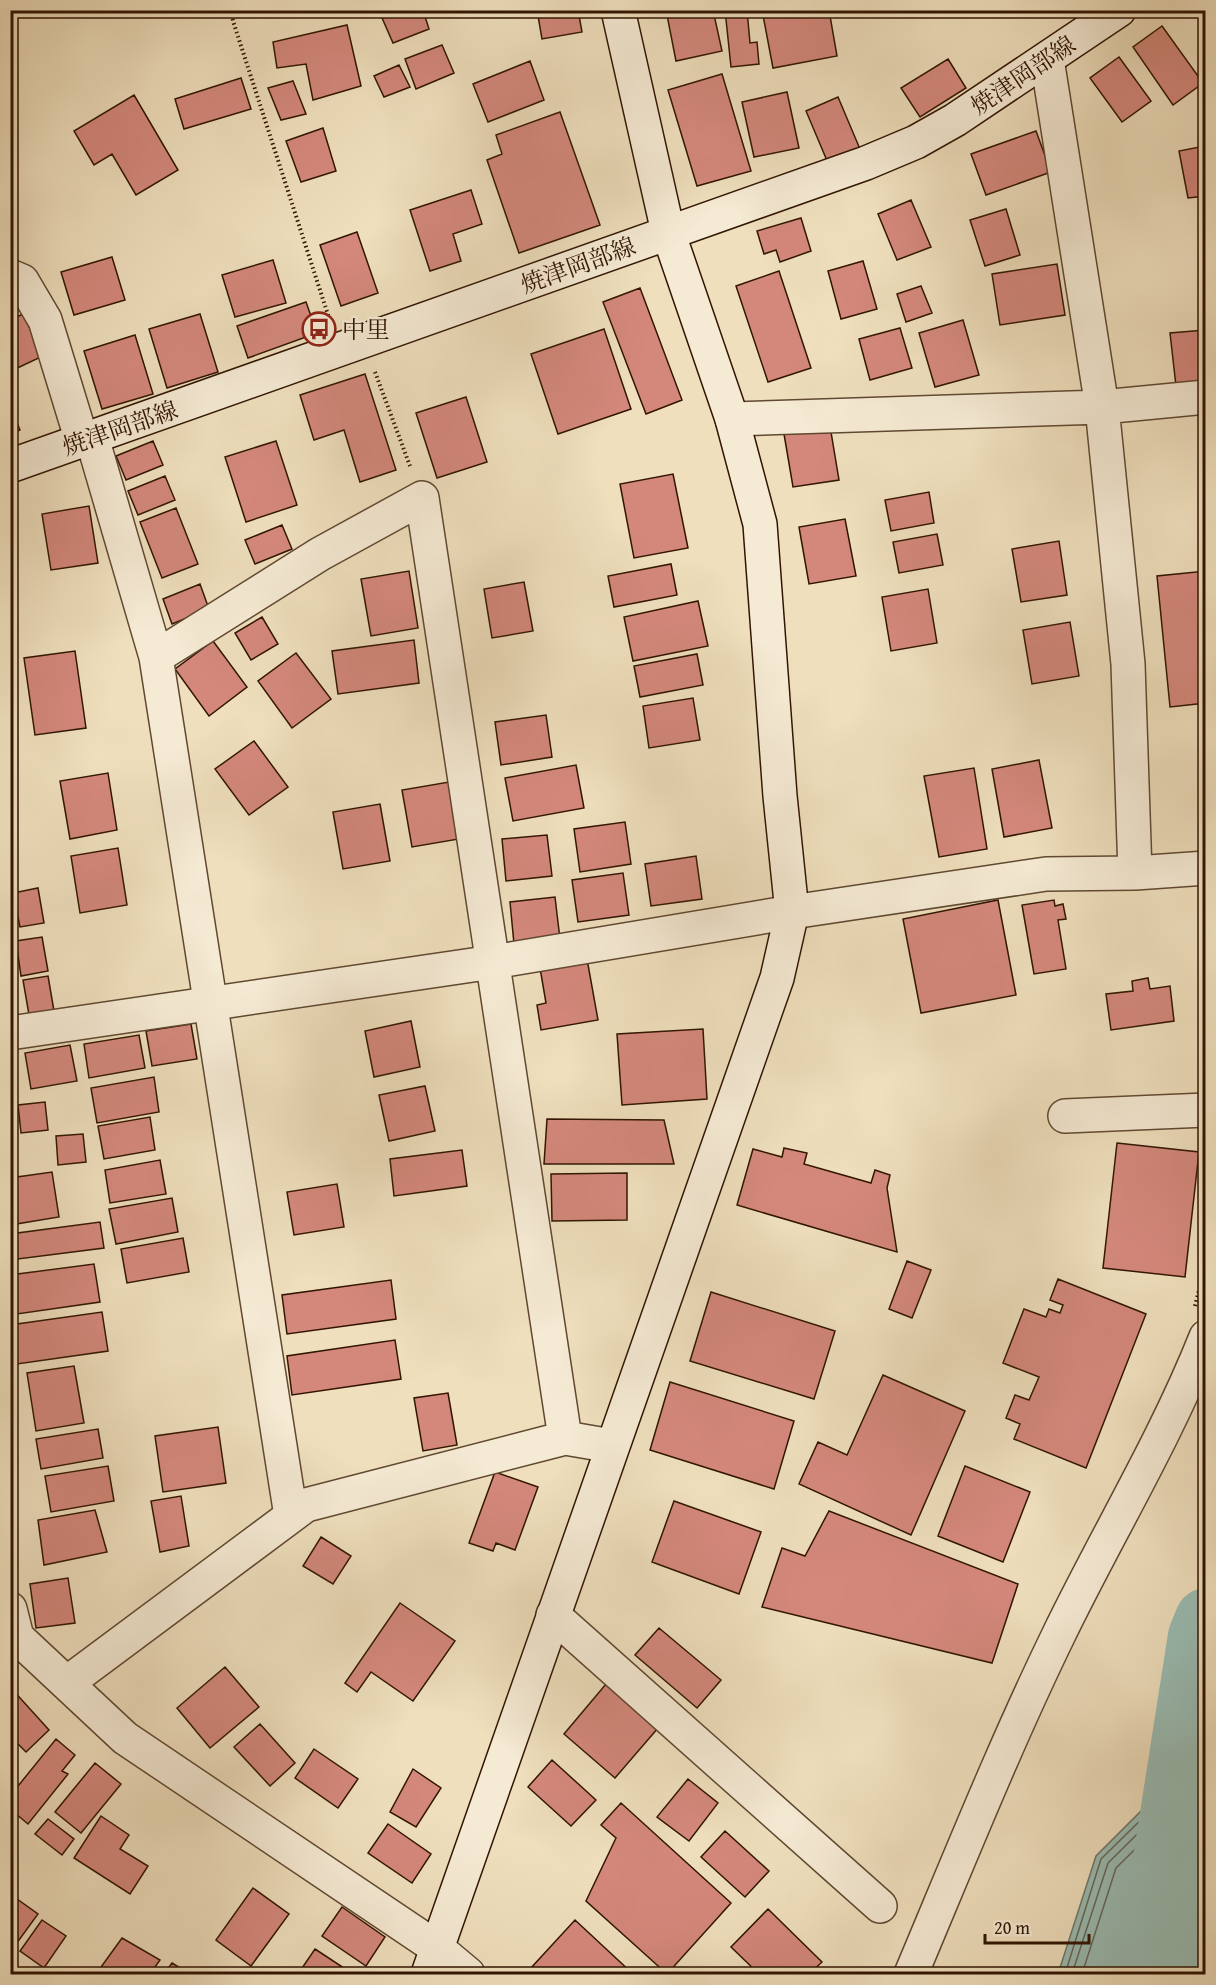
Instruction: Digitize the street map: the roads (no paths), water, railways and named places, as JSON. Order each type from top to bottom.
[{"type":"street","points":[[432,1961],[777,978],[792,912],[780,796],[760,524],[732,419],[668,232],[618,10]]},
{"type":"street","name":"焼津岡部線","points":[[10,466],[866,164],[916,142],[955,120],[1119,10]]},
{"type":"street","points":[[1047,59],[1102,407],[1128,664],[1135,873]]},
{"type":"street","points":[[10,276],[22,281],[45,320],[87,439],[156,657],[291,1516]]},
{"type":"street","points":[[732,419],[1102,407],[1206,397]]},
{"type":"street","points":[[156,657],[320,554],[422,498],[566,1438]]},
{"type":"street","points":[[10,1033],[493,962],[792,912],[1046,874],[1135,873],[1206,868]]},
{"type":"street","points":[[1065,1116],[1206,1110]]},
{"type":"street","points":[[911,1974],[1007,1744],[1059,1632],[1180,1398],[1206,1337]]},
{"type":"street","points":[[67,1683],[306,1505],[566,1438],[612,1446]]},
{"type":"street","points":[[10,1609],[17,1637],[124,1738],[432,1961],[468,1974]]},
{"type":"street","points":[[553,1615],[880,1906]]},
{"type":"water","points":[[1205,1747],[1205,1974],[1058,1974],[1096,1856]]},
{"type":"waterway","points":[[1146,1974],[1199,1636],[1206,1619]]},
{"type":"place","name":"中里","points":[[319,329]]}]
